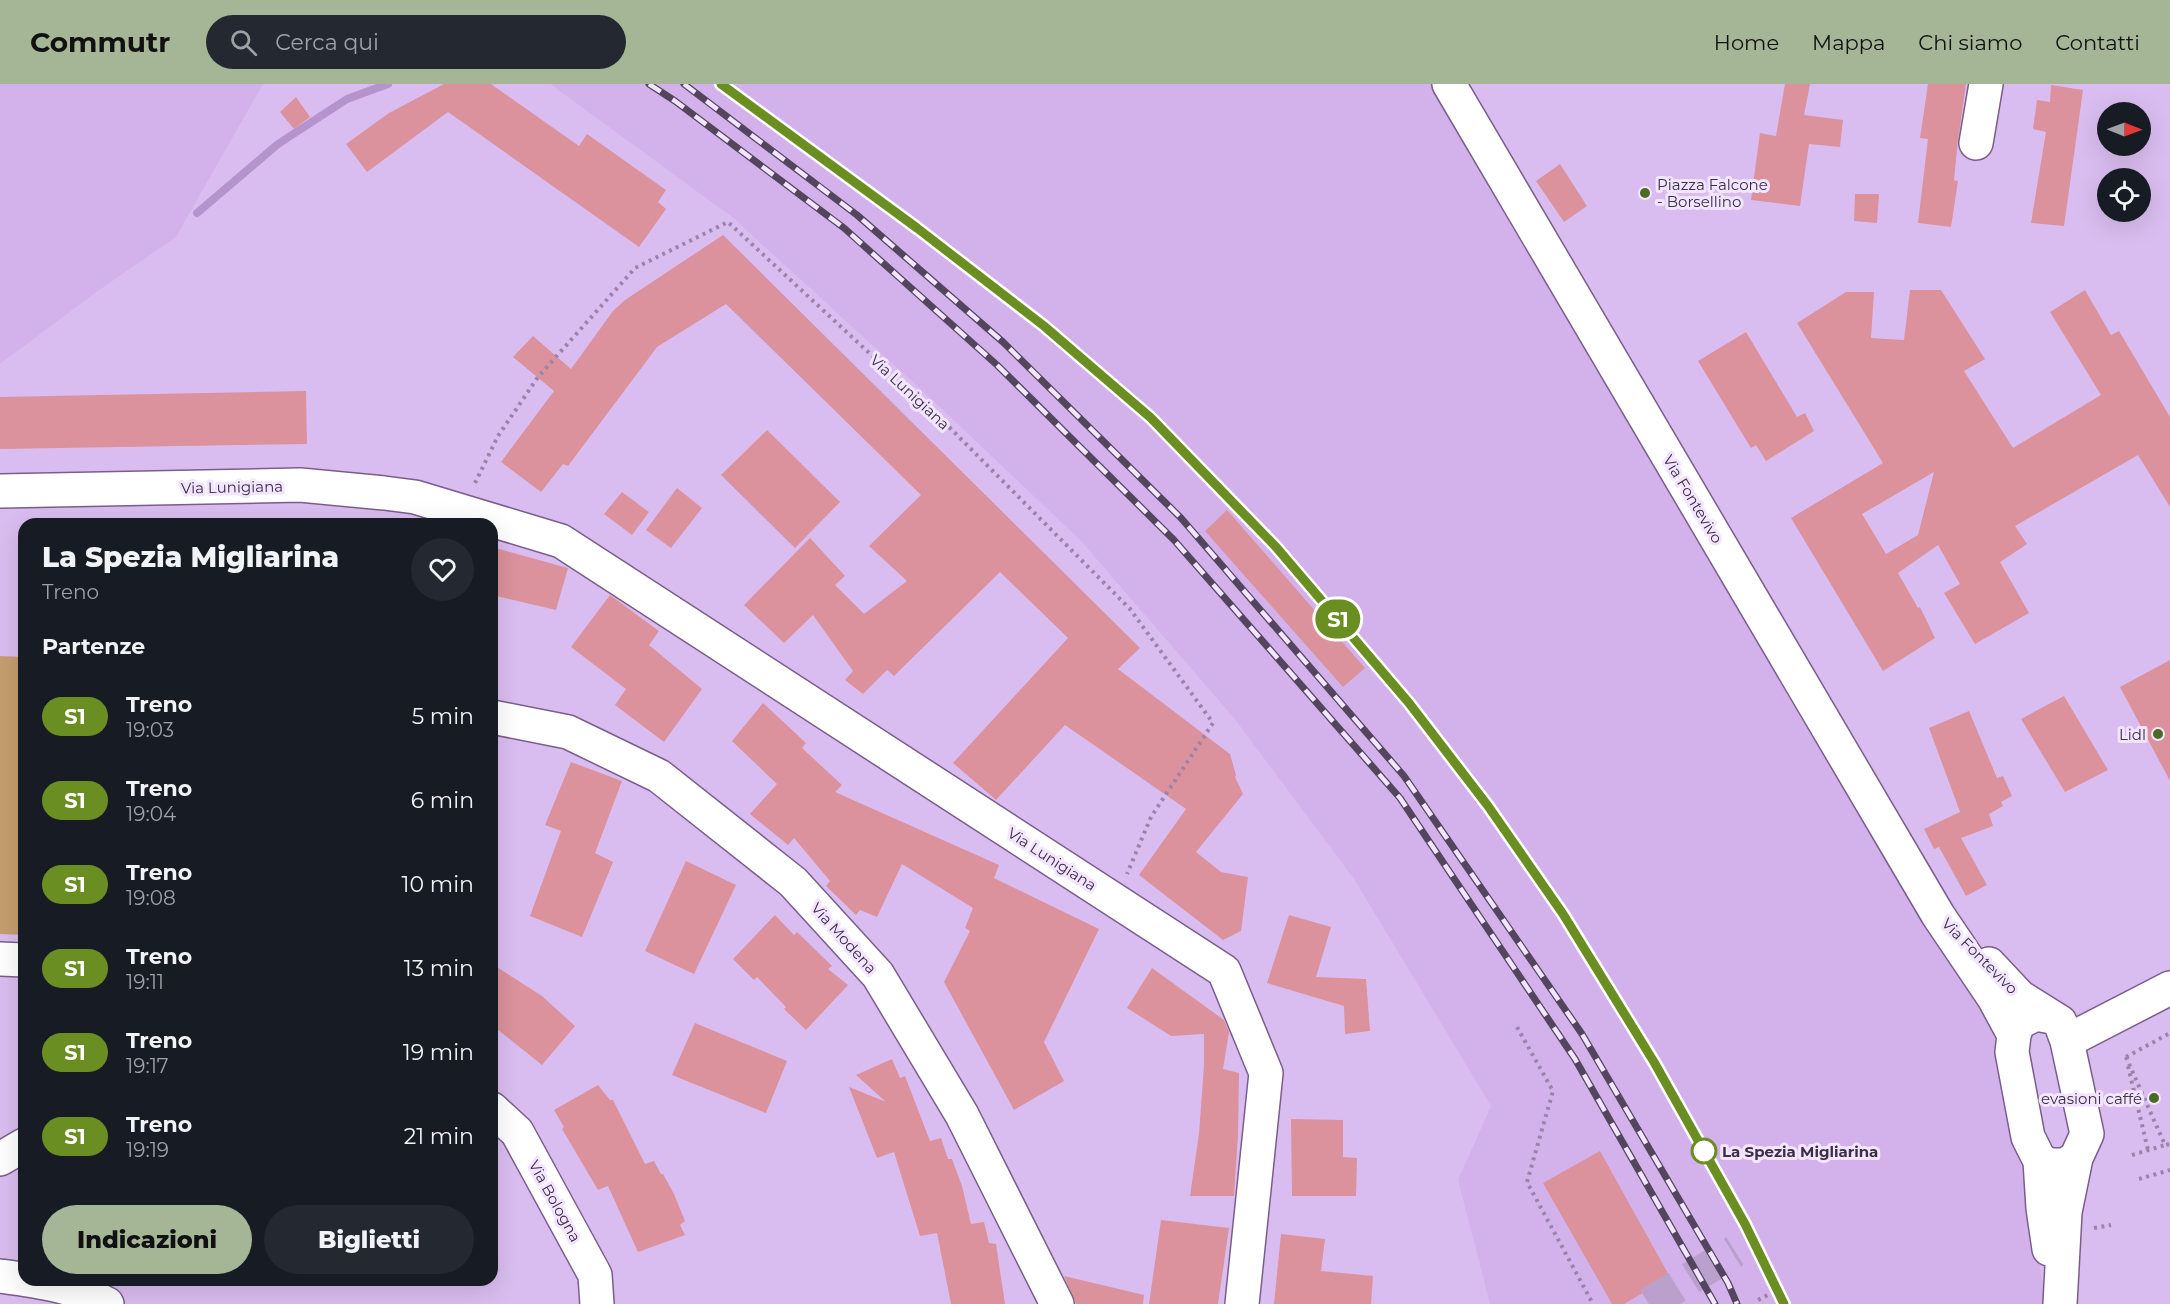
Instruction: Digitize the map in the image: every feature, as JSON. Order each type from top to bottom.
[{"type":"street","name":"Via Fontevivo","points":[[1449,84],[1938,915],[1994,998],[2014,1035],[2012,1052],[2028,1137],[2040,1161],[2043,1208],[2060,1304]]},
{"type":"street","points":[[1976,142],[1986,84]]},
{"type":"street","name":"Via Lunigiana","points":[[0,491],[300,485],[414,510],[462,511],[486,518]]},
{"type":"street","name":"Via Lunigiana","points":[[498,522],[561,540],[1224,971],[1266,1073],[1242,1304]]},
{"type":"street","name":"Via Modena","points":[[498,718],[568,732],[659,776],[793,882],[878,975],[962,1115],[1057,1304]]},
{"type":"street","name":"Via Fontevivo","points":[[1938,915],[1972,944],[2020,997],[2060,1029],[2087,1134],[2076,1158],[2065,1212],[2060,1304]]},
{"type":"street","points":[[0,959],[18,960]]},
{"type":"street","points":[[2014,1035],[2018,1023],[2036,1014],[2060,1029],[2170,988]]},
{"type":"street","name":"Via Bologna","points":[[498,1115],[517,1132],[595,1275],[597,1304]]},
{"type":"street","points":[[0,1159],[18,1148]]},
{"type":"street","points":[[2040,1161],[2051,1165],[2065,1165],[2076,1158]]},
{"type":"street","points":[[0,1276],[18,1278]]},
{"type":"street","points":[[57,1286],[107,1304]]},
{"type":"path","name":"Via Lunigiana","points":[[462,511],[498,436],[538,377],[635,268],[728,222],[950,428],[1130,609],[1213,723],[1151,817],[1116,900]]},
{"type":"path","points":[[1517,1027],[1553,1091],[1527,1182],[1593,1304]]},
{"type":"path","points":[[2126,1057],[2170,1033]]},
{"type":"path","points":[[2126,1057],[2168,1145],[2132,1155]]},
{"type":"path","points":[[2126,1057],[2148,1150]]},
{"type":"path","points":[[2139,1179],[2170,1170]]},
{"type":"path","points":[[1758,1300],[1772,1293]]},
{"type":"shaded area","points":[[0,84],[263,84],[176,237],[95,293],[0,364]]},
{"type":"shaded area","points":[[550,84],[1432,84],[1988,1010],[2017,1145],[2047,1304],[1490,1304],[1458,1180],[1491,1106],[1354,879],[1234,718],[1081,541],[941,408],[732,217]]},
{"type":"shaded area","points":[[0,656],[18,657],[18,935],[0,934]]},
{"type":"building","points":[[444,84],[491,84],[579,146],[587,134],[666,190],[658,202],[666,209],[639,247],[448,112],[367,172],[346,144],[389,113]]},
{"type":"building","points":[[1785,84],[1810,84],[1804,115],[1843,120],[1840,147],[1809,144],[1800,206],[1751,200],[1760,133],[1776,136]]},
{"type":"building","points":[[1928,84],[1966,84],[1954,180],[1958,181],[1951,227],[1918,223],[1928,139],[1920,138]]},
{"type":"building","points":[[2051,85],[2083,90],[2064,226],[2031,223],[2046,132],[2033,129],[2037,100],[2050,102]]},
{"type":"building","points":[[296,97],[310,117],[294,129],[280,112]]},
{"type":"building","points":[[1560,164],[1587,206],[1564,222],[1536,181]]},
{"type":"building","points":[[1855,194],[1879,194],[1877,223],[1854,221]]},
{"type":"building","points":[[723,235],[1140,648],[1118,669],[1230,754],[1235,777],[1243,794],[1196,852],[1221,872],[1248,877],[1241,931],[1223,940],[1139,875],[1186,809],[1065,725],[996,800],[953,763],[1068,638],[1000,572],[894,676],[887,670],[863,694],[845,680],[853,671],[813,615],[784,643],[744,605],[810,538],[845,576],[835,585],[864,614],[907,581],[869,546],[921,495],[726,304],[657,347],[568,466],[563,464],[541,492],[501,462],[554,391],[513,357],[533,336],[571,369],[613,311],[625,300]]},
{"type":"building","points":[[1910,290],[1941,290],[1985,359],[1964,371],[2013,448],[2101,395],[2050,312],[2085,290],[2111,335],[2119,331],[2170,417],[2170,507],[2138,455],[2015,526],[2027,544],[2000,562],[2029,613],[1975,644],[1944,593],[1960,584],[1938,545],[1898,573],[1918,608],[1920,607],[1935,638],[1883,671],[1791,518],[1883,463],[1797,323],[1846,292],[1874,292],[1871,338],[1904,340]],"holes":[[[1934,472],[1918,535],[1886,554],[1862,514]]]},
{"type":"building","points":[[1746,332],[1797,417],[1805,413],[1814,431],[1766,461],[1756,445],[1751,448],[1698,361]]},
{"type":"building","points":[[306,391],[307,444],[0,449],[0,397]]},
{"type":"building","points":[[767,430],[840,502],[795,548],[721,475]]},
{"type":"building","points":[[677,488],[702,508],[671,548],[646,530]]},
{"type":"building","points":[[622,492],[649,512],[632,535],[604,514]]},
{"type":"building","points":[[1227,510],[1365,668],[1343,687],[1205,531]]},
{"type":"building","points":[[498,549],[568,568],[556,610],[498,596]]},
{"type":"building","points":[[610,595],[659,631],[649,645],[702,689],[664,742],[615,705],[626,689],[571,647]]},
{"type":"building","name":"Lidl","points":[[2170,660],[2170,781],[2120,687]]},
{"type":"building","points":[[2064,696],[2108,770],[2065,792],[2021,719]]},
{"type":"building","points":[[763,703],[806,743],[802,748],[842,785],[835,792],[999,865],[994,878],[1099,929],[1044,1042],[1064,1081],[1014,1110],[944,982],[970,931],[965,928],[973,908],[902,864],[877,917],[860,910],[856,915],[826,886],[830,881],[794,838],[788,845],[750,814],[777,784],[732,741]]},
{"type":"building","points":[[1969,711],[1997,778],[2003,776],[2012,796],[2001,802],[2003,806],[1989,814],[1993,826],[1961,838],[1987,885],[1966,896],[1939,847],[1934,849],[1924,829],[1960,812],[1929,728]]},
{"type":"building","points":[[571,762],[622,781],[595,853],[613,862],[582,937],[530,916],[561,831],[545,825]]},
{"type":"building","points":[[686,861],[736,885],[694,974],[645,951]]},
{"type":"building","points":[[775,915],[794,935],[797,932],[832,966],[828,969],[848,985],[806,1030],[784,1009],[786,1007],[757,977],[754,980],[733,959]]},
{"type":"building","points":[[1289,915],[1331,927],[1316,977],[1366,979],[1370,1031],[1345,1034],[1344,1006],[1267,983]]},
{"type":"building","points":[[498,968],[542,996],[575,1026],[542,1065],[498,1030]]},
{"type":"building","points":[[1152,968],[1224,1020],[1229,1032],[1223,1069],[1239,1073],[1234,1196],[1190,1196],[1199,1134],[1204,1034],[1171,1036],[1127,1008]]},
{"type":"building","points":[[695,1023],[787,1061],[766,1113],[672,1075]]},
{"type":"building","points":[[892,1059],[900,1078],[905,1076],[930,1141],[941,1138],[948,1159],[952,1159],[962,1186],[971,1224],[984,1222],[989,1243],[996,1244],[1005,1304],[951,1304],[937,1233],[920,1236],[894,1152],[877,1158],[849,1087],[886,1102],[856,1075]]},
{"type":"building","points":[[598,1085],[610,1100],[613,1100],[645,1164],[654,1161],[663,1174],[685,1221],[680,1225],[685,1235],[638,1252],[608,1186],[598,1190],[562,1129],[564,1127],[554,1110]]},
{"type":"building","points":[[1291,1119],[1343,1120],[1343,1157],[1357,1158],[1356,1196],[1292,1196]]},
{"type":"building","points":[[1600,1151],[1670,1277],[1624,1304],[1612,1304],[1543,1183]]},
{"type":"building","points":[[1161,1220],[1229,1228],[1218,1304],[1149,1304]]},
{"type":"building","points":[[1281,1234],[1325,1239],[1321,1271],[1373,1276],[1371,1304],[1274,1304]]},
{"type":"building","points":[[1064,1276],[1144,1295],[1143,1304],[1076,1304]]},
{"type":"waterway","points":[[197,213],[278,144],[347,99],[388,84]]},
{"type":"tunnel","points":[[1649,1304],[1735,1251]]},
{"type":"railway","points":[[649,84],[844,228],[997,365],[1174,540],[1400,798],[1575,1059],[1715,1304]]},
{"type":"railway","points":[[684,84],[857,215],[1003,342],[1181,518],[1404,776],[1582,1034],[1728,1283],[1737,1304]]},
{"type":"railway","points":[[720,84],[917,228],[1044,326],[1151,418],[1276,547],[1409,703],[1488,806],[1563,914],[1642,1042],[1745,1224],[1784,1304]]},
{"type":"train","name":"S1","points":[[721,84],[917,228],[1044,326],[1151,418],[1276,547],[1409,703],[1488,806],[1563,914],[1654,1062],[1745,1224],[1784,1304]]},
{"type":"place","name":"Piazza Falcone - Borsellino","points":[[1645,193]]},
{"type":"place","name":"Lidl","points":[[2158,734]]},
{"type":"place","name":"evasioni caffé","points":[[2154,1098]]},
{"type":"place","name":"La Spezia Migliarina","points":[[1704,1151]]}]
